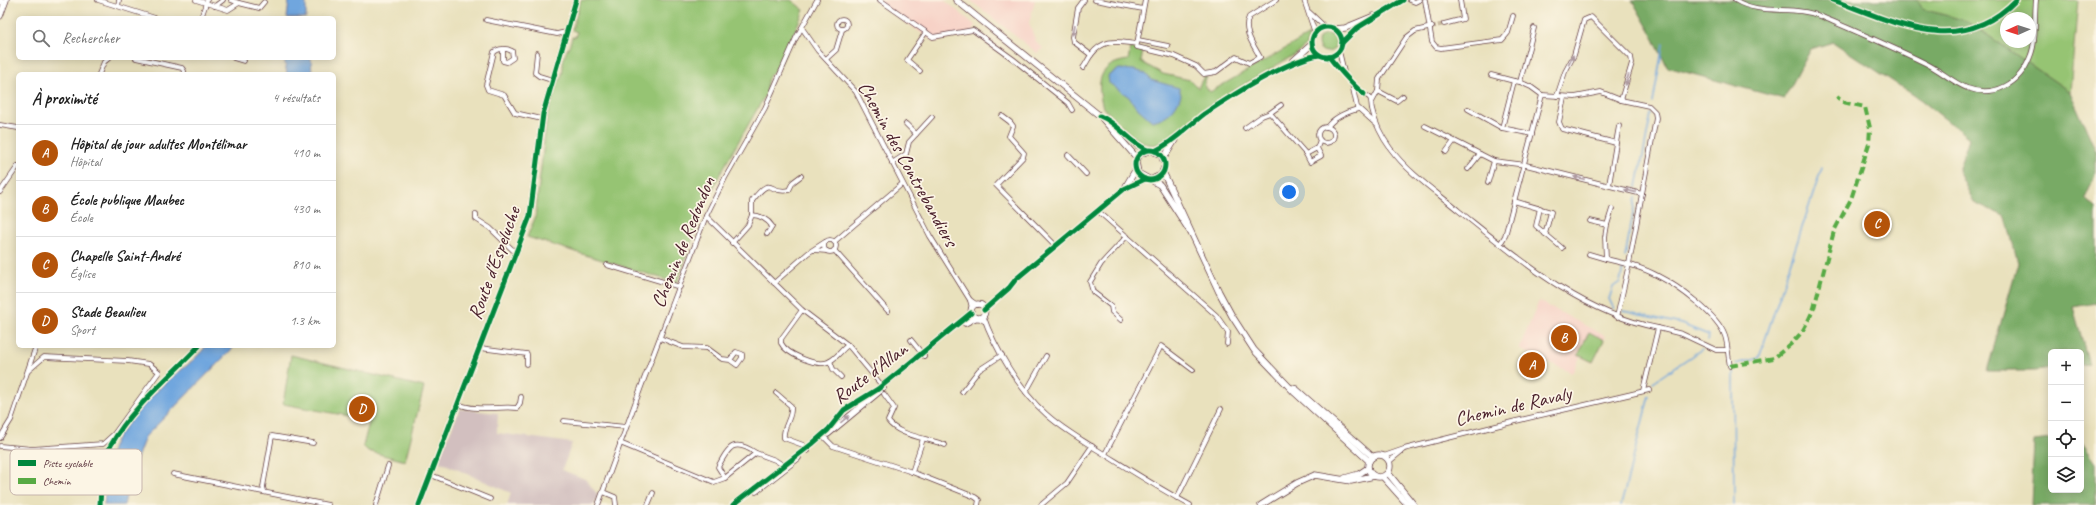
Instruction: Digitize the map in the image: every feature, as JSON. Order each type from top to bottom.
[{"type":"street","points":[[0,16],[3,8],[3,0]]},
{"type":"street","points":[[98,0],[149,16]]},
{"type":"street","points":[[118,6],[119,0]]},
{"type":"street","points":[[196,0],[228,10],[239,3]]},
{"type":"street","points":[[215,6],[223,0]]},
{"type":"street","points":[[231,0],[259,8],[264,2]]},
{"type":"street","name":"Route d'Espeluche","points":[[418,505],[480,348],[532,208],[542,119],[576,0]]},
{"type":"street","name":"Chemin de Redondon","points":[[598,505],[706,216],[765,108],[802,28],[817,0]]},
{"type":"street","points":[[880,0],[934,37],[972,30],[1013,59],[1068,103],[1072,110]]},
{"type":"street","points":[[956,0],[1100,116],[1112,123],[1137,145],[1147,150],[1155,150],[1175,140],[1203,115],[1286,67],[1309,57],[1319,55],[1329,57],[1352,84],[1364,94],[1369,96],[1377,124],[1390,147],[1412,173],[1527,265],[1561,288],[1618,317],[1638,324],[1682,334],[1716,350],[1728,350]]},
{"type":"street","points":[[1084,0],[1078,8],[1073,37],[1074,42],[1091,55]]},
{"type":"street","points":[[1095,0],[1143,9]]},
{"type":"street","points":[[1137,44],[1145,0]]},
{"type":"street","points":[[1137,44],[1174,56],[1196,66],[1204,74],[1216,72],[1236,57],[1249,63],[1260,57],[1249,37],[1247,21],[1249,17],[1276,0]]},
{"type":"street","points":[[1286,67],[1312,44],[1315,33],[1309,12],[1304,2],[1300,0]]},
{"type":"street","points":[[1344,73],[1339,51],[1342,43],[1357,28],[1403,0]]},
{"type":"street","points":[[1410,0],[1415,2],[1419,0]]},
{"type":"street","points":[[1425,0],[1431,28],[1432,42],[1442,48],[1499,41],[1506,37],[1513,16]]},
{"type":"street","points":[[1444,24],[1463,19],[1460,0]]},
{"type":"street","points":[[1735,0],[1745,6],[1756,9],[1810,12],[1897,49],[1933,67],[1962,86],[1987,92],[2010,84],[2025,67],[2032,48],[2036,0]]},
{"type":"street","points":[[1833,0],[1906,26],[1944,33],[1956,32],[1981,25],[2000,15],[2016,0]]},
{"type":"street","points":[[202,16],[206,2]]},
{"type":"street","points":[[1309,12],[1325,27],[1335,29],[1344,28],[1376,16]]},
{"type":"street","points":[[1557,96],[1565,72],[1574,55],[1584,20],[1591,17],[1631,57],[1632,63],[1621,100]]},
{"type":"street","points":[[486,20],[557,34],[566,32]]},
{"type":"street","points":[[1315,33],[1325,27]]},
{"type":"street","name":"Chemin des Contrebandiers","points":[[802,28],[826,59],[856,92],[902,184],[948,268],[984,321],[1002,354],[1026,392],[1050,418],[1065,430],[1190,505]]},
{"type":"street","points":[[1363,111],[1368,110],[1372,104],[1377,92],[1379,79],[1406,38],[1415,31],[1431,28]]},
{"type":"street","points":[[1520,82],[1534,28]]},
{"type":"street","points":[[1335,29],[1340,34],[1342,43]]},
{"type":"street","points":[[826,59],[836,50],[842,30]]},
{"type":"street","points":[[920,71],[907,60],[926,32]]},
{"type":"street","points":[[1083,68],[1091,55],[1106,42],[1113,40],[1137,44],[1168,46]]},
{"type":"street","points":[[1312,44],[1315,52],[1319,55]]},
{"type":"street","points":[[503,50],[499,48],[494,52],[486,86],[488,90],[504,95],[515,114],[542,119]]},
{"type":"street","points":[[1329,57],[1339,51]]},
{"type":"street","points":[[537,53],[535,73],[539,76],[552,80]]},
{"type":"street","points":[[101,72],[104,62],[106,60]]},
{"type":"street","points":[[145,60],[182,68],[184,72]]},
{"type":"street","points":[[1491,75],[1520,82],[1531,87],[1542,95],[1575,98],[1595,92],[1606,93],[1621,100],[1646,106],[1652,109],[1656,118],[1630,264],[1618,317]]},
{"type":"street","points":[[1502,128],[1514,81]]},
{"type":"street","points":[[1352,84],[1358,109]]},
{"type":"street","points":[[1369,96],[1377,92]]},
{"type":"street","points":[[1377,92],[1393,101],[1397,101],[1403,96]]},
{"type":"street","points":[[1349,111],[1364,94]]},
{"type":"street","points":[[1500,244],[1505,236],[1542,95]]},
{"type":"street","points":[[1564,98],[1559,122],[1562,129],[1616,143]]},
{"type":"street","points":[[1245,128],[1281,105]]},
{"type":"street","points":[[1325,143],[1320,140],[1317,135],[1319,130],[1327,127],[1332,121],[1349,111],[1358,109],[1363,111],[1377,124]]},
{"type":"street","points":[[1468,109],[1502,128],[1532,134]]},
{"type":"street","points":[[1270,113],[1306,154],[1310,162],[1321,156],[1318,150],[1320,140]]},
{"type":"street","points":[[1002,116],[1013,126],[1009,136],[1024,153],[1024,156],[996,185],[1056,246]]},
{"type":"street","points":[[1100,116],[1137,158]]},
{"type":"street","points":[[892,163],[906,154],[909,142],[932,117]]},
{"type":"street","points":[[906,124],[916,134]]},
{"type":"street","points":[[0,125],[16,128]]},
{"type":"street","points":[[1425,126],[1494,161],[1524,166],[1526,164],[1642,194]]},
{"type":"street","points":[[1609,186],[1619,126]]},
{"type":"street","points":[[1306,154],[1318,150],[1325,143],[1331,141],[1334,135],[1332,129],[1327,127]]},
{"type":"street","points":[[1148,179],[1158,178],[1163,172],[1165,165],[1164,158],[1175,140]]},
{"type":"street","points":[[1446,152],[1454,141]]},
{"type":"street","points":[[1147,150],[1137,158],[1136,169],[1148,179],[1160,185],[1184,225],[1190,232]]},
{"type":"street","points":[[1155,150],[1164,158]]},
{"type":"street","points":[[1468,169],[1480,154]]},
{"type":"street","points":[[1068,155],[1086,174]]},
{"type":"street","points":[[1488,182],[1494,161]]},
{"type":"street","points":[[0,192],[16,169]]},
{"type":"street","name":"Route d'Allan","points":[[1124,189],[1136,169]]},
{"type":"street","points":[[1163,172],[1219,292],[1254,350],[1292,388],[1371,459]]},
{"type":"street","points":[[732,243],[748,225],[752,215],[752,201],[765,186],[768,185],[783,192],[789,190],[793,182],[801,176]]},
{"type":"street","name":"Route d'Allan","points":[[738,505],[883,389],[923,355],[990,303],[1124,189],[1148,179]]},
{"type":"street","points":[[888,311],[834,250],[834,242],[902,184]]},
{"type":"street","points":[[1514,201],[1551,212],[1545,234]]},
{"type":"street","points":[[1540,208],[1536,226],[1562,248]]},
{"type":"street","points":[[1606,259],[1605,237],[1612,209]]},
{"type":"street","points":[[1098,211],[1199,298],[1216,315],[1228,332],[1227,344]]},
{"type":"street","points":[[476,214],[476,219],[490,228],[516,253]]},
{"type":"street","points":[[752,215],[757,215],[769,221],[772,226],[767,234]]},
{"type":"street","points":[[706,216],[802,310],[848,345],[883,389],[894,408],[888,421],[891,425],[923,439],[933,440],[945,445]]},
{"type":"street","points":[[1590,221],[1607,225]]},
{"type":"street","points":[[1121,320],[1112,312],[1111,306],[1093,292],[1090,282],[1101,264],[1127,236]]},
{"type":"street","points":[[774,283],[808,253],[829,240],[834,242]]},
{"type":"street","points":[[825,242],[824,248],[828,251]]},
{"type":"street","points":[[814,250],[834,250]]},
{"type":"street","points":[[1589,254],[1630,264],[1657,275],[1671,283],[1710,314],[1720,325],[1726,336],[1730,366]]},
{"type":"street","points":[[607,265],[680,287]]},
{"type":"street","points":[[802,310],[781,339],[783,347],[786,350],[813,362],[822,364],[830,362],[848,345]]},
{"type":"street","points":[[1643,391],[1658,328]]},
{"type":"street","points":[[660,338],[683,347],[707,348],[722,359],[730,360]]},
{"type":"street","points":[[911,340],[923,355]]},
{"type":"street","points":[[1105,454],[1161,346],[1193,370]]},
{"type":"street","points":[[0,438],[11,420],[35,348]]},
{"type":"street","points":[[480,348],[527,354],[527,364]]},
{"type":"street","points":[[962,392],[979,370],[1002,354]]},
{"type":"street","points":[[1026,392],[1046,356]]},
{"type":"street","points":[[0,446],[32,449],[103,444],[114,434],[159,372],[149,364],[128,361],[44,357],[28,371]]},
{"type":"street","points":[[830,362],[833,369],[841,377]]},
{"type":"street","name":"Chemin de Ravaly","points":[[1384,456],[1404,449],[1649,390]]},
{"type":"street","points":[[776,393],[791,406],[791,416],[784,432],[784,438],[803,445],[807,450]]},
{"type":"street","points":[[458,404],[490,409],[499,406],[517,408],[521,397]]},
{"type":"street","points":[[1177,498],[1221,409]]},
{"type":"street","points":[[564,421],[626,427]]},
{"type":"street","points":[[264,491],[263,487],[272,436],[313,443]]},
{"type":"street","points":[[823,436],[833,446],[912,472],[975,497],[979,500],[978,505]]},
{"type":"street","points":[[912,472],[923,439]]},
{"type":"street","points":[[620,443],[709,481],[720,481],[756,453]]},
{"type":"street","points":[[725,478],[718,467],[730,447],[738,444],[748,447],[756,453],[775,460],[785,466]]},
{"type":"street","points":[[1041,505],[1067,483],[1092,446]]},
{"type":"street","points":[[1390,462],[1404,449]]},
{"type":"street","points":[[1343,478],[1351,477],[1368,468],[1371,459],[1380,455],[1384,456],[1390,462],[1390,469],[1386,475]]},
{"type":"street","points":[[775,460],[780,470]]},
{"type":"street","points":[[376,505],[388,466]]},
{"type":"street","points":[[1368,468],[1374,476]]},
{"type":"street","name":"Route d'Allan","points":[[733,505],[780,470]]},
{"type":"street","points":[[173,474],[328,505]]},
{"type":"street","points":[[431,475],[490,499]]},
{"type":"street","points":[[1261,505],[1297,483],[1314,475],[1343,478],[1355,481],[1374,476],[1386,475]]},
{"type":"street","points":[[1386,475],[1408,505]]},
{"type":"street","points":[[1386,475],[1414,505]]},
{"type":"street","points":[[603,492],[615,497],[616,505]]},
{"type":"street","points":[[648,505],[653,493]]},
{"type":"shaded area","points":[[874,0],[944,0],[975,25],[972,32],[934,42]]},
{"type":"shaded area","points":[[970,0],[1035,0],[1029,23],[1036,42],[1043,48],[1037,53]]},
{"type":"shaded area","points":[[1539,301],[1605,336],[1593,363],[1580,357],[1572,373],[1519,349]]},
{"type":"shaded area","points":[[460,409],[498,413],[497,433],[572,443],[562,470],[585,479],[598,495],[594,505],[507,505],[511,493],[438,461]]},
{"type":"green space","points":[[581,0],[791,0],[804,10],[781,62],[769,76],[767,92],[720,174],[703,209],[677,283],[527,237],[535,218],[547,117],[558,80],[560,80],[562,76],[565,56],[572,37],[575,37],[577,32],[572,30]]},
{"type":"green space","points":[[1632,0],[1916,0],[1922,9],[1967,21],[2000,44],[2000,48],[2006,48],[2070,92],[2096,151],[2096,171],[2085,199],[2096,208],[2096,303],[2073,307],[2089,364],[2084,365],[2084,349],[2048,349],[2048,369],[2035,371],[1987,371],[2018,263],[2006,217],[1974,202],[1958,171],[1969,138],[1921,100],[1833,42],[1811,49],[1784,99],[1667,67],[1651,33]]},
{"type":"green space","points":[[1916,0],[2078,0],[2070,92],[2006,48],[2036,48],[2036,12],[2000,12],[2000,44],[1967,21],[1921,9]]},
{"type":"green space","points":[[1323,34],[1331,34],[1336,39],[1334,50],[1331,52],[1323,52],[1318,47],[1318,39]]},
{"type":"green space","points":[[1309,35],[1306,45],[1299,52],[1218,100],[1165,141],[1156,144],[1148,144],[1140,141],[1103,108],[1100,90],[1102,76],[1105,70],[1110,66],[1118,62],[1128,60],[1131,48],[1143,50],[1141,62],[1163,74],[1190,80],[1198,88],[1204,76],[1207,77],[1204,84],[1210,92]]},
{"type":"green space","points":[[1589,332],[1604,340],[1593,362],[1578,355]]},
{"type":"green space","points":[[291,355],[424,387],[405,461],[368,451],[363,446],[371,415],[361,413],[359,418],[283,404]]},
{"type":"green space","points":[[2048,439],[2048,493],[2084,493],[2084,445],[2096,463],[2096,505],[2031,505],[2034,441]]},
{"type":"water","points":[[289,0],[306,0],[306,16],[287,16]]},
{"type":"water","points":[[284,60],[311,60],[312,72],[287,72]]},
{"type":"water","points":[[1119,69],[1134,70],[1145,73],[1151,80],[1179,88],[1181,95],[1174,109],[1162,118],[1152,121],[1135,106],[1129,97],[1109,83],[1108,76]]},
{"type":"water","points":[[204,348],[233,348],[145,437],[140,449],[112,449],[122,431],[137,413],[165,383]]},
{"type":"water","points":[[105,495],[126,495],[124,505],[104,505]]},
{"type":"waterway","points":[[1653,103],[1663,44]]},
{"type":"waterway","points":[[1637,187],[1651,114]]},
{"type":"waterway","points":[[1736,364],[1759,358],[1822,167]]},
{"type":"waterway","points":[[1625,257],[1636,197]]},
{"type":"waterway","points":[[1614,309],[1609,299],[1613,287],[1620,282],[1623,268]]},
{"type":"waterway","points":[[1624,311],[1681,324],[1709,335],[1707,341]]},
{"type":"waterway","points":[[1653,382],[1702,349]]},
{"type":"waterway","points":[[1733,372],[1734,505]]},
{"type":"waterway","points":[[1621,505],[1649,396]]},
{"type":"tunnel","points":[[1432,27],[1444,24]]},
{"type":"marked path","points":[[1730,366],[1774,358],[1792,343],[1802,332],[1814,308],[1834,231],[1851,199],[1869,144],[1870,128],[1865,107],[1843,102],[1837,97]]},
{"type":"cycle path","points":[[419,505],[530,216],[543,114],[576,0]]},
{"type":"cycle path","points":[[1342,43],[1357,28],[1403,0]]},
{"type":"cycle path","points":[[1833,0],[1880,18],[1904,25],[1927,30],[1950,32],[1973,28],[1995,18],[2016,0]]},
{"type":"cycle path","points":[[1327,27],[1338,31],[1342,42],[1338,53],[1327,57],[1316,53],[1312,42],[1316,31],[1327,27]]},
{"type":"cycle path","points":[[1155,151],[1174,139],[1204,114],[1244,89],[1276,71],[1306,58],[1319,55]]},
{"type":"cycle path","points":[[1329,57],[1350,81],[1364,94]]},
{"type":"cycle path","points":[[1100,116],[1112,123],[1141,147],[1147,150]]},
{"type":"cycle path","points":[[1150,150],[1156,151],[1164,159],[1165,165],[1164,171],[1156,179],[1150,180],[1144,179],[1136,171],[1135,165],[1136,159],[1144,151],[1150,150]]},
{"type":"cycle path","points":[[984,310],[1009,288],[1016,279],[1124,189],[1145,179]]},
{"type":"cycle path","points":[[733,505],[812,444],[828,430],[844,410],[878,389],[971,313]]},
{"type":"cycle path","points":[[109,449],[120,431],[141,405],[197,348]]},
{"type":"cycle path","points":[[100,505],[101,495]]},
{"type":"place","name":"Chapelle Saint-André","points":[[1877,224]]},
{"type":"place","name":"École publique Maubec","points":[[1564,338]]},
{"type":"place","name":"Hôpital de jour adultes Montélimar","points":[[1532,365]]},
{"type":"place","name":"Stade Beaulieu","points":[[362,409]]}]
